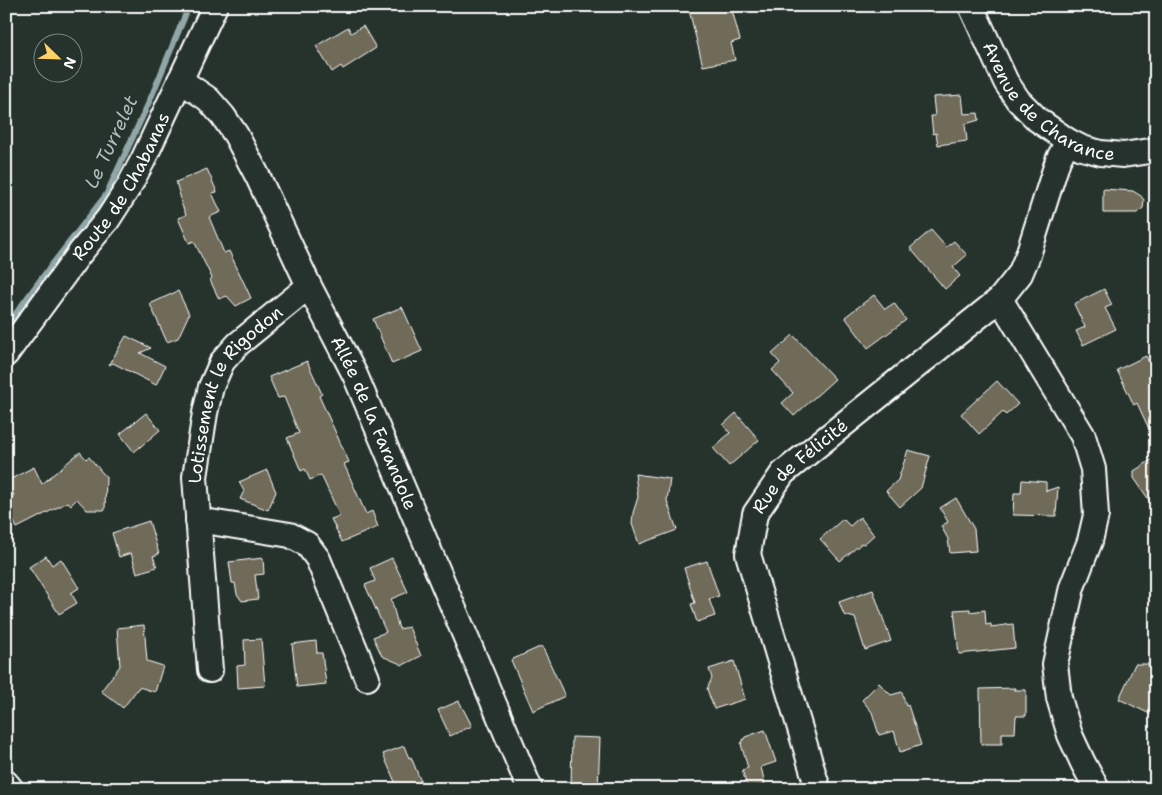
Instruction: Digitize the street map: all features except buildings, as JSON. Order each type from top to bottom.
[{"type":"street","name":"Route de Chabanas","points":[[6,354],[80,253],[108,219],[128,188],[215,6]]},
{"type":"street","name":"Avenue de Charance","points":[[971,6],[1006,82],[1018,100],[1038,120],[1068,141],[1082,148],[1101,153],[1122,155],[1156,150]]},
{"type":"street","name":"Allée de la Farandole","points":[[180,80],[208,99],[223,116],[236,135],[258,178],[309,286],[355,375],[530,789]]},
{"type":"street","name":"Rue de Félicité","points":[[818,789],[748,554],[755,514],[783,473],[1000,299],[1020,274],[1028,255],[1058,160],[1068,141]]},
{"type":"street","name":"Lotissement le Rigodon","points":[[210,670],[195,477],[211,387],[222,362],[238,344],[309,286]]},
{"type":"street","points":[[1000,299],[1083,436],[1093,469],[1096,515],[1090,541],[1072,587],[1055,664],[1059,698],[1070,735],[1097,789]]},
{"type":"street","points":[[198,520],[290,535],[307,544],[318,558],[367,678]]},
{"type":"street","points":[[6,783],[11,789]]},
{"type":"waterway","name":"Le Turrelet","points":[[6,327],[106,195],[150,100],[189,6]]}]
